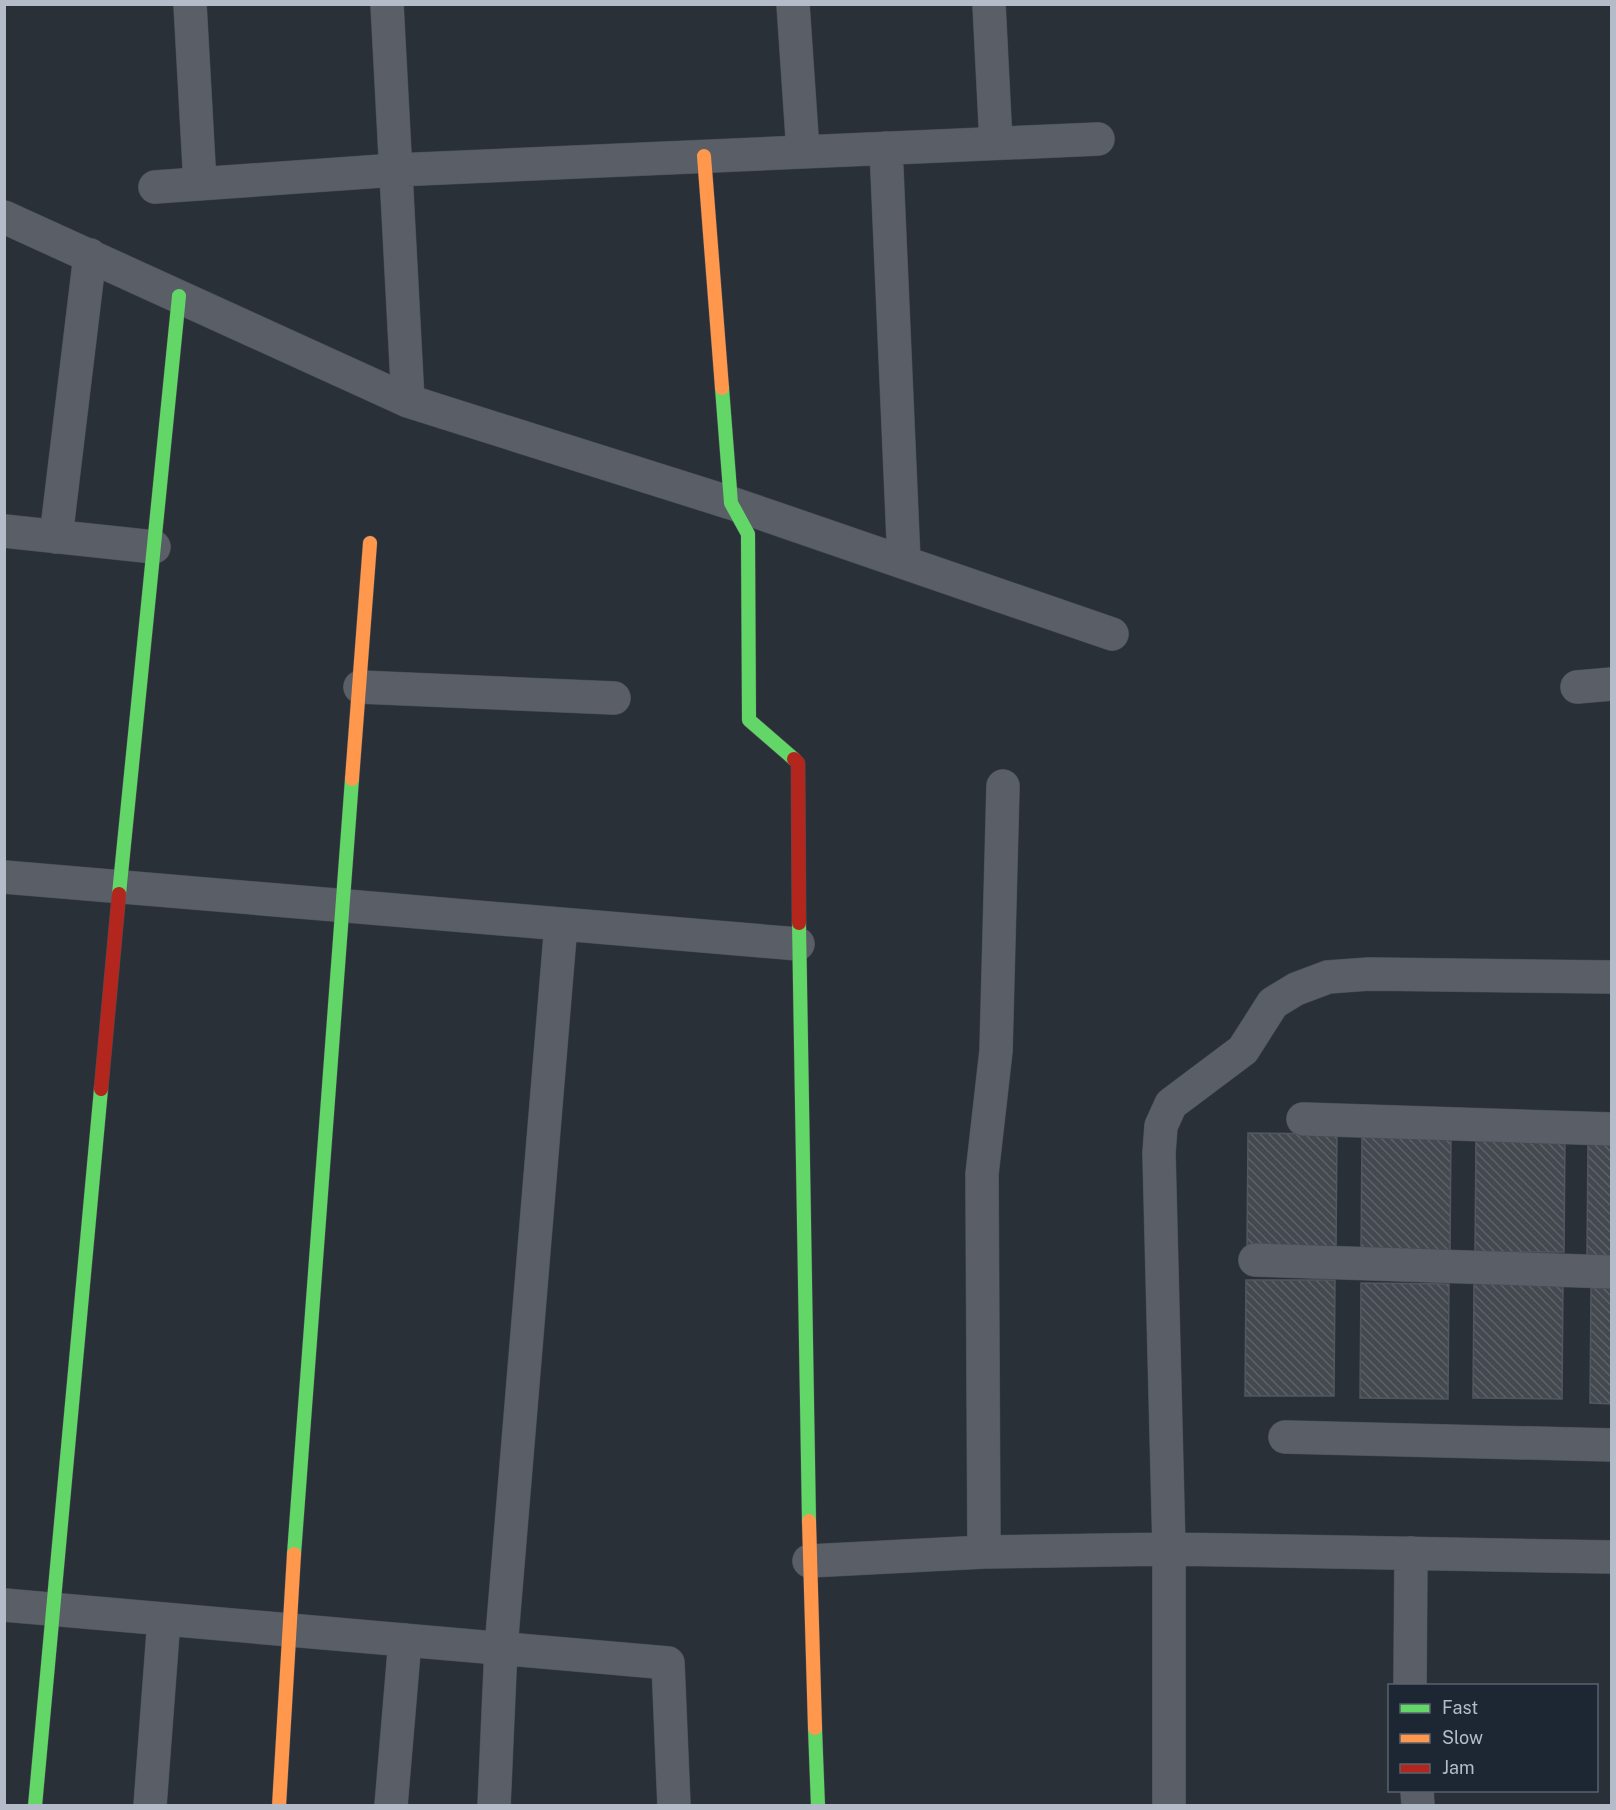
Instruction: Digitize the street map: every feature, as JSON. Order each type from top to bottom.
[{"type":"street","points":[[190,4],[200,184]]},
{"type":"street","points":[[387,4],[408,401]]},
{"type":"street","points":[[793,4],[803,152]]},
{"type":"street","points":[[989,4],[996,143]]},
{"type":"street","points":[[155,187],[396,170],[1098,139]]},
{"type":"street","points":[[886,148],[904,562]]},
{"type":"street","points":[[704,156],[731,503],[748,534],[748,720],[798,763],[798,944],[809,1561],[818,1806]]},
{"type":"street","points":[[4,216],[408,401],[731,503],[1112,634]]},
{"type":"street","points":[[56,537],[90,255]]},
{"type":"street","points":[[35,1806],[120,886],[179,296]]},
{"type":"street","points":[[4,531],[154,547]]},
{"type":"street","points":[[279,1806],[288,1629],[370,543]]},
{"type":"street","points":[[1577,687],[1611,684]]},
{"type":"street","points":[[360,687],[614,698]]},
{"type":"street","points":[[984,1552],[982,1174],[996,1051],[1003,786]]},
{"type":"street","points":[[4,877],[798,944]]},
{"type":"street","points":[[494,1806],[501,1648],[561,924]]},
{"type":"street","points":[[1169,1806],[1170,1549],[1159,1153],[1161,1126],[1171,1104],[1243,1050],[1273,1004],[1296,989],[1328,977],[1369,974],[1611,977]]},
{"type":"street","points":[[1303,1119],[1611,1129]]},
{"type":"street","points":[[1255,1260],[1611,1272]]},
{"type":"street","points":[[1285,1437],[1611,1445]]},
{"type":"street","points":[[809,1561],[984,1552],[1170,1549],[1611,1557]]},
{"type":"street","points":[[1410,1684],[1411,1552]]},
{"type":"street","points":[[4,1605],[668,1663],[674,1806]]},
{"type":"street","points":[[150,1806],[164,1619]]},
{"type":"street","points":[[391,1806],[405,1640]]},
{"type":"building","points":[[1248,1133],[1337,1134],[1336,1250],[1247,1249]]},
{"type":"building","points":[[1362,1134],[1451,1135],[1450,1251],[1361,1250]]},
{"type":"building","points":[[1476,1137],[1565,1137],[1564,1252],[1475,1252]]},
{"type":"building","points":[[1588,1142],[1612,1142],[1612,1258],[1587,1257]]},
{"type":"building","points":[[1246,1280],[1335,1280],[1334,1396],[1245,1396]]},
{"type":"building","points":[[1361,1283],[1449,1284],[1448,1399],[1360,1398]]},
{"type":"building","points":[[1474,1283],[1563,1284],[1562,1399],[1473,1398]]},
{"type":"building","points":[[1591,1288],[1612,1288],[1612,1404],[1590,1403]]},
{"type":"traffic: fast","points":[[119,894],[179,296]]},
{"type":"traffic: fast","points":[[722,388],[731,503],[748,534],[749,720],[794,759]]},
{"type":"traffic: fast","points":[[294,1554],[352,779]]},
{"type":"traffic: fast","points":[[799,923],[809,1521]]},
{"type":"traffic: fast","points":[[35,1806],[101,1089]]},
{"type":"traffic: fast","points":[[815,1728],[818,1806]]},
{"type":"traffic: slow","points":[[704,156],[722,388]]},
{"type":"traffic: slow","points":[[352,779],[370,543]]},
{"type":"traffic: slow","points":[[809,1521],[815,1728]]},
{"type":"traffic: slow","points":[[279,1806],[294,1554]]},
{"type":"traffic: jam","points":[[794,759],[798,763],[799,923]]},
{"type":"traffic: jam","points":[[101,1089],[119,894]]}]
